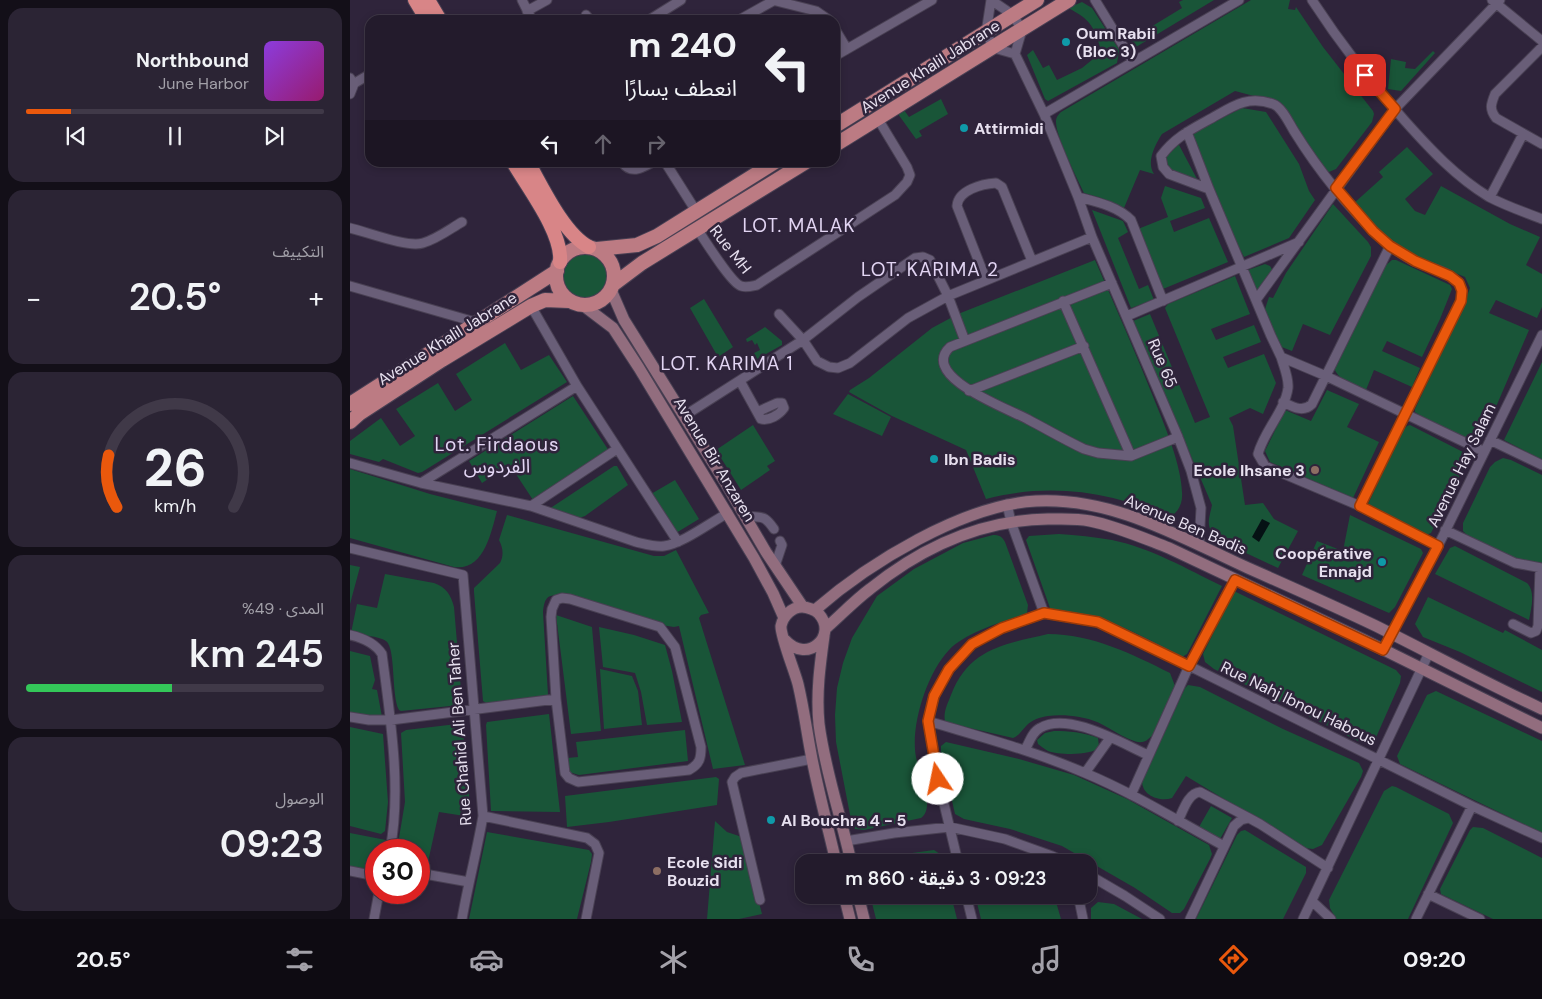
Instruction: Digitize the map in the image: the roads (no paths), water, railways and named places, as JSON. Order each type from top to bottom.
[{"type":"highway","points":[[415,0],[424,15]]},
{"type":"highway","points":[[428,0],[437,15]]},
{"type":"highway","points":[[516,167],[555,232],[560,248],[558,266]]},
{"type":"highway","points":[[531,167],[566,226],[581,243],[593,248]]},
{"type":"main road","name":"Avenue Khalil Jabrane","points":[[840,123],[1037,0]]},
{"type":"main road","name":"Avenue Khalil Jabrane","points":[[840,142],[1069,0]]},
{"type":"main road","points":[[768,167],[657,236],[636,245],[579,248],[570,252],[558,266],[558,287],[569,301],[584,306],[602,300],[612,287],[642,263],[798,167]]},
{"type":"main road","points":[[593,248],[604,254],[613,266],[612,287]]},
{"type":"main road","name":"Avenue Khalil Jabrane","points":[[350,422],[358,404],[558,266]]},
{"type":"main road","name":"Avenue Bir Anzaren","points":[[612,287],[624,320],[775,566],[803,607]]},
{"type":"main road","name":"Avenue Khalil Jabrane","points":[[358,404],[531,306],[545,300],[569,301]]},
{"type":"main road","name":"Avenue Bir Anzaren","points":[[584,306],[613,328],[728,513],[773,593],[784,618],[782,626],[801,694],[812,759],[834,854]]},
{"type":"main road","name":"Avenue Ben Badis","points":[[815,610],[865,572],[951,523],[1007,504],[1068,500],[1098,506],[1149,522],[1390,634],[1542,709]]},
{"type":"main road","name":"Avenue Ben Badis","points":[[824,632],[869,589],[905,563],[963,534],[1011,522],[1036,520],[1089,521],[1162,545],[1542,728]]},
{"type":"main road","points":[[784,618],[795,608],[803,607],[815,610],[823,619],[824,632],[818,692],[819,723],[824,754],[849,854]]},
{"type":"main road","points":[[785,640],[790,646],[798,650],[806,650],[814,648],[820,642],[824,632]]},
{"type":"main road","points":[[846,904],[850,919]]},
{"type":"main road","points":[[860,904],[864,919]]},
{"type":"street","points":[[522,0],[529,15]]},
{"type":"street","points":[[527,11],[547,0]]},
{"type":"street","points":[[657,15],[681,0]]},
{"type":"street","points":[[747,15],[772,0],[816,11],[822,15]]},
{"type":"street","points":[[840,53],[932,0]]},
{"type":"street","points":[[991,0],[1013,15],[1022,30],[1015,54],[994,48],[986,33],[991,0]]},
{"type":"street","points":[[1095,0],[1133,62]]},
{"type":"street","points":[[1044,114],[1239,0]]},
{"type":"street","points":[[1312,0],[1365,75],[1446,164],[1463,179],[1490,197],[1520,211],[1542,218]]},
{"type":"street","points":[[1256,300],[1395,109],[1496,1],[1542,42]]},
{"type":"street","points":[[840,37],[847,49]]},
{"type":"street","points":[[1542,47],[1495,94],[1491,103],[1491,111],[1496,118],[1542,144]]},
{"type":"street","name":"Rue 65","points":[[1015,54],[1044,114],[1092,237],[1191,471],[1201,508],[1198,545]]},
{"type":"street","points":[[350,94],[351,82],[365,76]]},
{"type":"street","points":[[1209,189],[1169,174],[1163,167],[1161,156],[1170,144],[1187,132],[1247,100],[1259,100],[1275,105],[1286,118],[1307,153],[1373,231],[1390,246],[1415,261],[1450,276],[1459,283],[1462,291],[1461,301],[1360,506]]},
{"type":"street","name":"Rue MH","points":[[697,229],[732,280],[740,286],[757,285],[895,195],[907,182],[910,175],[907,167],[878,119]]},
{"type":"street","points":[[1187,132],[1270,336],[1281,357],[1288,379],[1288,388],[1283,402],[1260,445],[1258,454],[1261,461],[1265,466],[1360,506],[1438,546]]},
{"type":"street","points":[[1490,197],[1523,134]]},
{"type":"street","points":[[627,167],[630,170],[638,170],[644,167]]},
{"type":"street","points":[[668,167],[696,211]]},
{"type":"street","points":[[986,280],[957,206],[957,199],[963,194],[988,183],[996,183],[1002,187],[1032,261]]},
{"type":"street","points":[[1078,197],[1116,209],[1131,220],[1163,301]]},
{"type":"street","points":[[350,228],[412,244],[423,243],[436,238],[462,222]]},
{"type":"street","points":[[779,314],[803,340],[817,361],[828,367],[838,368],[850,363],[908,318],[948,296],[1092,237]]},
{"type":"street","points":[[1127,316],[1299,242]]},
{"type":"street","points":[[1283,402],[1298,409],[1308,408],[1312,404],[1390,246]]},
{"type":"street","points":[[684,416],[803,340],[858,297],[915,258],[930,260],[948,296],[965,341]]},
{"type":"street","points":[[1112,282],[950,347],[946,351],[944,359],[946,369],[952,377],[969,391],[1029,419],[1066,441],[1084,449],[1098,453],[1131,456],[1178,437]]},
{"type":"street","points":[[350,286],[475,322],[491,330]]},
{"type":"street","points":[[1063,301],[1131,456]]},
{"type":"street","points":[[531,306],[577,386],[678,542]]},
{"type":"street","name":"Avenue Hay Salam","points":[[1383,650],[1438,546],[1483,451],[1542,335]]},
{"type":"street","points":[[969,391],[1084,346]]},
{"type":"street","points":[[1281,357],[1326,376],[1483,451]]},
{"type":"street","points":[[740,381],[757,412]]},
{"type":"street","points":[[421,483],[577,386]]},
{"type":"street","points":[[1490,440],[1542,465]]},
{"type":"street","points":[[531,506],[617,448]]},
{"type":"street","points":[[350,463],[421,483],[531,506],[636,542],[664,546],[678,542],[728,513]]},
{"type":"street","points":[[1007,504],[1011,522],[1044,613]]},
{"type":"street","points":[[745,516],[763,517],[768,520],[774,529]]},
{"type":"street","points":[[1445,530],[1497,556],[1515,563],[1541,568],[1538,626],[1536,631],[1531,633],[1513,624]]},
{"type":"street","points":[[775,566],[782,545],[780,541]]},
{"type":"street","name":"Rue Chahid Ali Ben Taher","points":[[350,548],[463,575],[482,816],[478,845],[462,919]]},
{"type":"street","points":[[1131,794],[1189,666],[1235,580]]},
{"type":"street","points":[[570,599],[660,627],[675,647],[701,747],[701,758],[696,766],[689,770],[578,782],[569,778],[565,773],[556,699],[551,617],[556,600],[570,599]]},
{"type":"street","name":"Rue Nahj Ibnou Habous","points":[[956,854],[938,779],[928,721],[934,696],[949,669],[972,644],[1002,628],[1044,613],[1098,622],[1380,759],[1472,806],[1542,838]]},
{"type":"street","points":[[350,635],[372,644],[382,654],[391,720],[395,783],[392,839]]},
{"type":"street","points":[[1304,919],[1429,653]]},
{"type":"street","points":[[350,717],[369,720],[391,720],[556,699]]},
{"type":"street","points":[[928,721],[1025,750],[1085,773],[1131,794],[1224,846]]},
{"type":"street","points":[[1025,750],[1034,732],[1040,727],[1068,723],[1110,738],[1148,755]]},
{"type":"street","points":[[1085,773],[1110,738]]},
{"type":"street","points":[[760,900],[732,782],[741,773],[812,759]]},
{"type":"street","points":[[1178,820],[1191,796],[1196,792],[1200,792],[1260,824],[1328,868]]},
{"type":"street","points":[[1416,919],[1472,806]]},
{"type":"street","points":[[482,816],[587,838],[595,844],[599,854],[586,919]]},
{"type":"street","points":[[1190,919],[1234,826],[1241,820],[1249,818]]},
{"type":"street","points":[[846,841],[950,827],[1005,839],[1046,854]]},
{"type":"street","points":[[350,871],[365,874]]},
{"type":"street","points":[[430,875],[469,882]]},
{"type":"street","points":[[1097,880],[1160,919]]},
{"type":"street","points":[[1428,894],[1480,919]]},
{"type":"street","points":[[1313,902],[1331,919]]},
{"type":"street","points":[[374,919],[377,904]]},
{"type":"street","points":[[968,904],[972,919]]},
{"type":"street","points":[[1080,904],[1083,919]]},
{"type":"place","name":"Oum Rabii (Bloc 3)","points":[[1066,42]]},
{"type":"place","name":"Attirmidi","points":[[964,128]]},
{"type":"place","name":"Ibn Badis","points":[[934,459]]},
{"type":"place","name":"Ecole Ihsane 3","points":[[1315,470]]},
{"type":"place","name":"Coopérative Ennajd","points":[[1382,562]]},
{"type":"place","name":"Al Bouchra 4 - 5","points":[[771,820]]},
{"type":"place","name":"Ecole Sidi Bouzid","points":[[657,871]]},
{"type":"district","name":"LOT. MALAK","points":[[799,225]]},
{"type":"district","name":"LOT. KARIMA 2","points":[[930,269]]},
{"type":"district","name":"LOT. KARIMA 1","points":[[727,363]]},
{"type":"district","name":"Lot. Firdaous الفردوس","points":[[497,455]]}]
